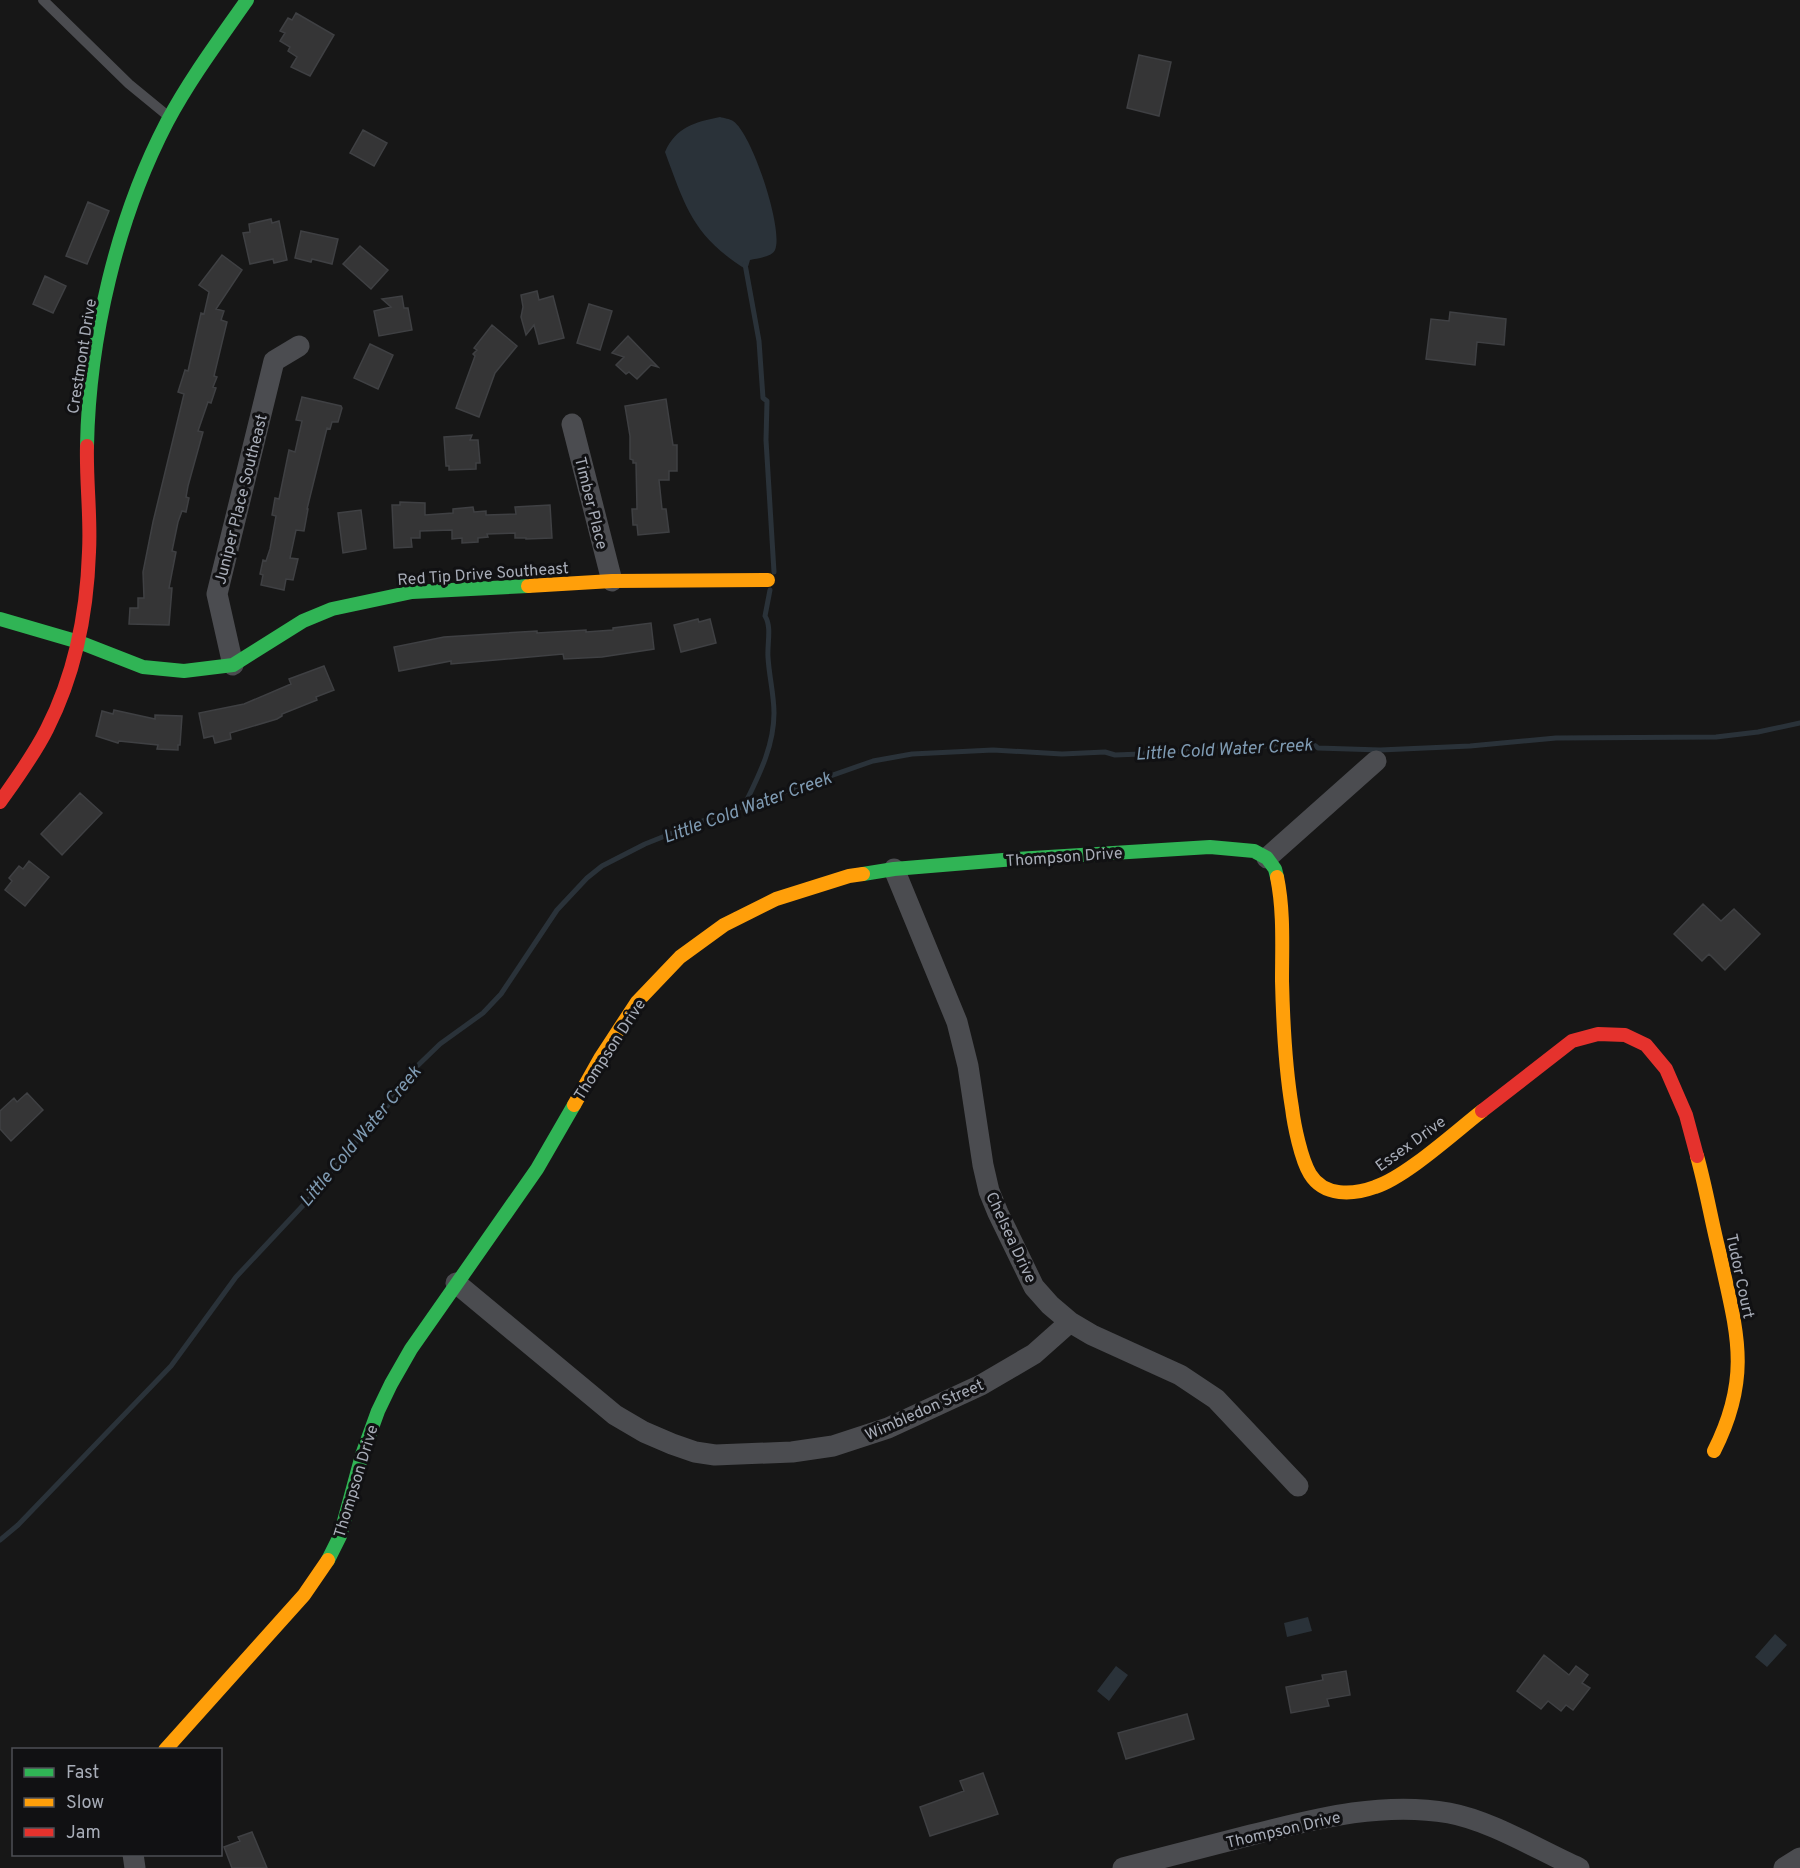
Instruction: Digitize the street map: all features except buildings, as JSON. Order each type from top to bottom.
[{"type":"street","name":"Crestmont Drive","points":[[0,802],[33,754],[63,696],[84,622],[90,552],[87,420],[104,309],[123,238],[159,136],[196,74],[247,0]]},
{"type":"street","name":"Juniper Place Southeast","points":[[233,665],[217,594],[274,361],[299,346]]},
{"type":"street","name":"Timber Place","points":[[572,424],[612,581]]},
{"type":"street","name":"Red Tip Drive Southeast","points":[[0,619],[79,642],[143,667],[184,671],[233,665],[303,621],[332,609],[412,592],[612,581],[768,580]]},
{"type":"street","points":[[1267,858],[1376,761]]},
{"type":"street","name":"Thompson Drive","points":[[166,1748],[297,1603],[322,1571],[340,1536],[362,1455],[378,1411],[411,1349],[537,1169],[602,1057],[638,1002],[680,957],[724,925],[776,899],[849,876],[1015,859],[1210,847],[1254,851],[1267,858]]},
{"type":"street","name":"Essex Drive","points":[[1267,858],[1275,869],[1281,898],[1283,1015],[1288,1083],[1295,1130],[1310,1174],[1325,1189],[1350,1194],[1377,1187],[1407,1169],[1572,1041],[1590,1034],[1609,1032],[1641,1042],[1652,1051],[1667,1071],[1683,1107]]},
{"type":"street","name":"Chelsea Drive","points":[[894,870],[957,1022],[968,1066],[983,1165],[998,1213],[1035,1287],[1050,1305],[1070,1322],[1198,1386],[1230,1413],[1298,1486]]},
{"type":"street","name":"Tudor Court","points":[[1683,1107],[1732,1311],[1740,1355],[1738,1390],[1725,1430],[1714,1451]]},
{"type":"street","name":"Wimbledon Street","points":[[456,1283],[615,1414],[644,1432],[672,1444],[695,1452],[715,1455],[792,1452],[833,1446],[888,1428],[981,1385],[1034,1354],[1070,1322]]},
{"type":"street","name":"Thompson Drive","points":[[1123,1868],[1323,1817],[1405,1808],[1450,1813],[1471,1819],[1579,1868]]},
{"type":"street","points":[[1784,1868],[1800,1858]]},
{"type":"lane","points":[[43,0],[129,84],[170,118]]},
{"type":"shaded area","points":[[720,117],[733,121],[749,143],[764,182],[775,223],[777,239],[775,250],[768,256],[750,260],[747,270],[729,258],[703,233],[686,206],[665,152],[675,137],[687,127]]},
{"type":"shaded area","points":[[1308,1617],[1312,1631],[1287,1637],[1284,1623]]},
{"type":"shaded area","points":[[1775,1634],[1787,1645],[1767,1667],[1755,1657]]},
{"type":"shaded area","points":[[1116,1666],[1128,1675],[1109,1701],[1097,1691]]},
{"type":"waterway","points":[[745,264],[759,341],[763,398],[767,401],[766,440],[774,572]]},
{"type":"waterway","points":[[744,806],[768,750],[773,726],[774,706],[768,657],[769,630],[765,616],[770,590]]},
{"type":"waterway","name":"Little Cold Water Creek","points":[[0,1540],[18,1525],[171,1366],[236,1277],[324,1183],[331,1171],[388,1105],[390,1098],[409,1074],[440,1044],[483,1013],[501,994],[557,910],[587,878],[602,866],[645,844],[705,820],[873,761],[912,754],[993,750],[1062,754],[1105,752],[1115,755],[1167,753],[1217,746],[1297,746],[1302,744],[1318,748],[1380,750],[1470,746],[1556,738],[1716,737],[1758,732],[1800,723]]},
{"type":"traffic: fast","points":[[87,446],[93,363],[100,321],[120,238],[134,198],[149,159],[176,106],[247,0]]},
{"type":"traffic: fast","points":[[0,619],[79,642],[143,667],[184,671],[233,665],[303,621],[332,609],[412,592],[528,586]]},
{"type":"traffic: fast","points":[[863,874],[894,869],[1015,859],[1210,847],[1254,851],[1267,858],[1275,869],[1277,877]]},
{"type":"traffic: fast","points":[[328,1560],[340,1536],[362,1455],[378,1411],[391,1384],[411,1349],[537,1169],[574,1105]]},
{"type":"traffic: slow","points":[[528,586],[612,581],[768,580]]},
{"type":"traffic: slow","points":[[574,1105],[601,1057],[637,1002],[680,957],[724,925],[776,899],[849,876],[863,874]]},
{"type":"traffic: slow","points":[[1277,877],[1282,916],[1283,1013],[1290,1092],[1301,1151],[1307,1168],[1316,1181],[1323,1187],[1340,1192],[1358,1192],[1387,1182],[1415,1164],[1482,1111]]},
{"type":"traffic: slow","points":[[1697,1156],[1731,1305],[1738,1352],[1734,1398],[1714,1451]]},
{"type":"traffic: slow","points":[[167,1748],[304,1595],[328,1560]]},
{"type":"traffic: jam","points":[[0,802],[47,729],[65,687],[78,643],[88,575],[87,446]]},
{"type":"traffic: jam","points":[[1482,1111],[1572,1041],[1598,1034],[1625,1035],[1646,1045],[1666,1069],[1686,1115],[1697,1156]]}]
